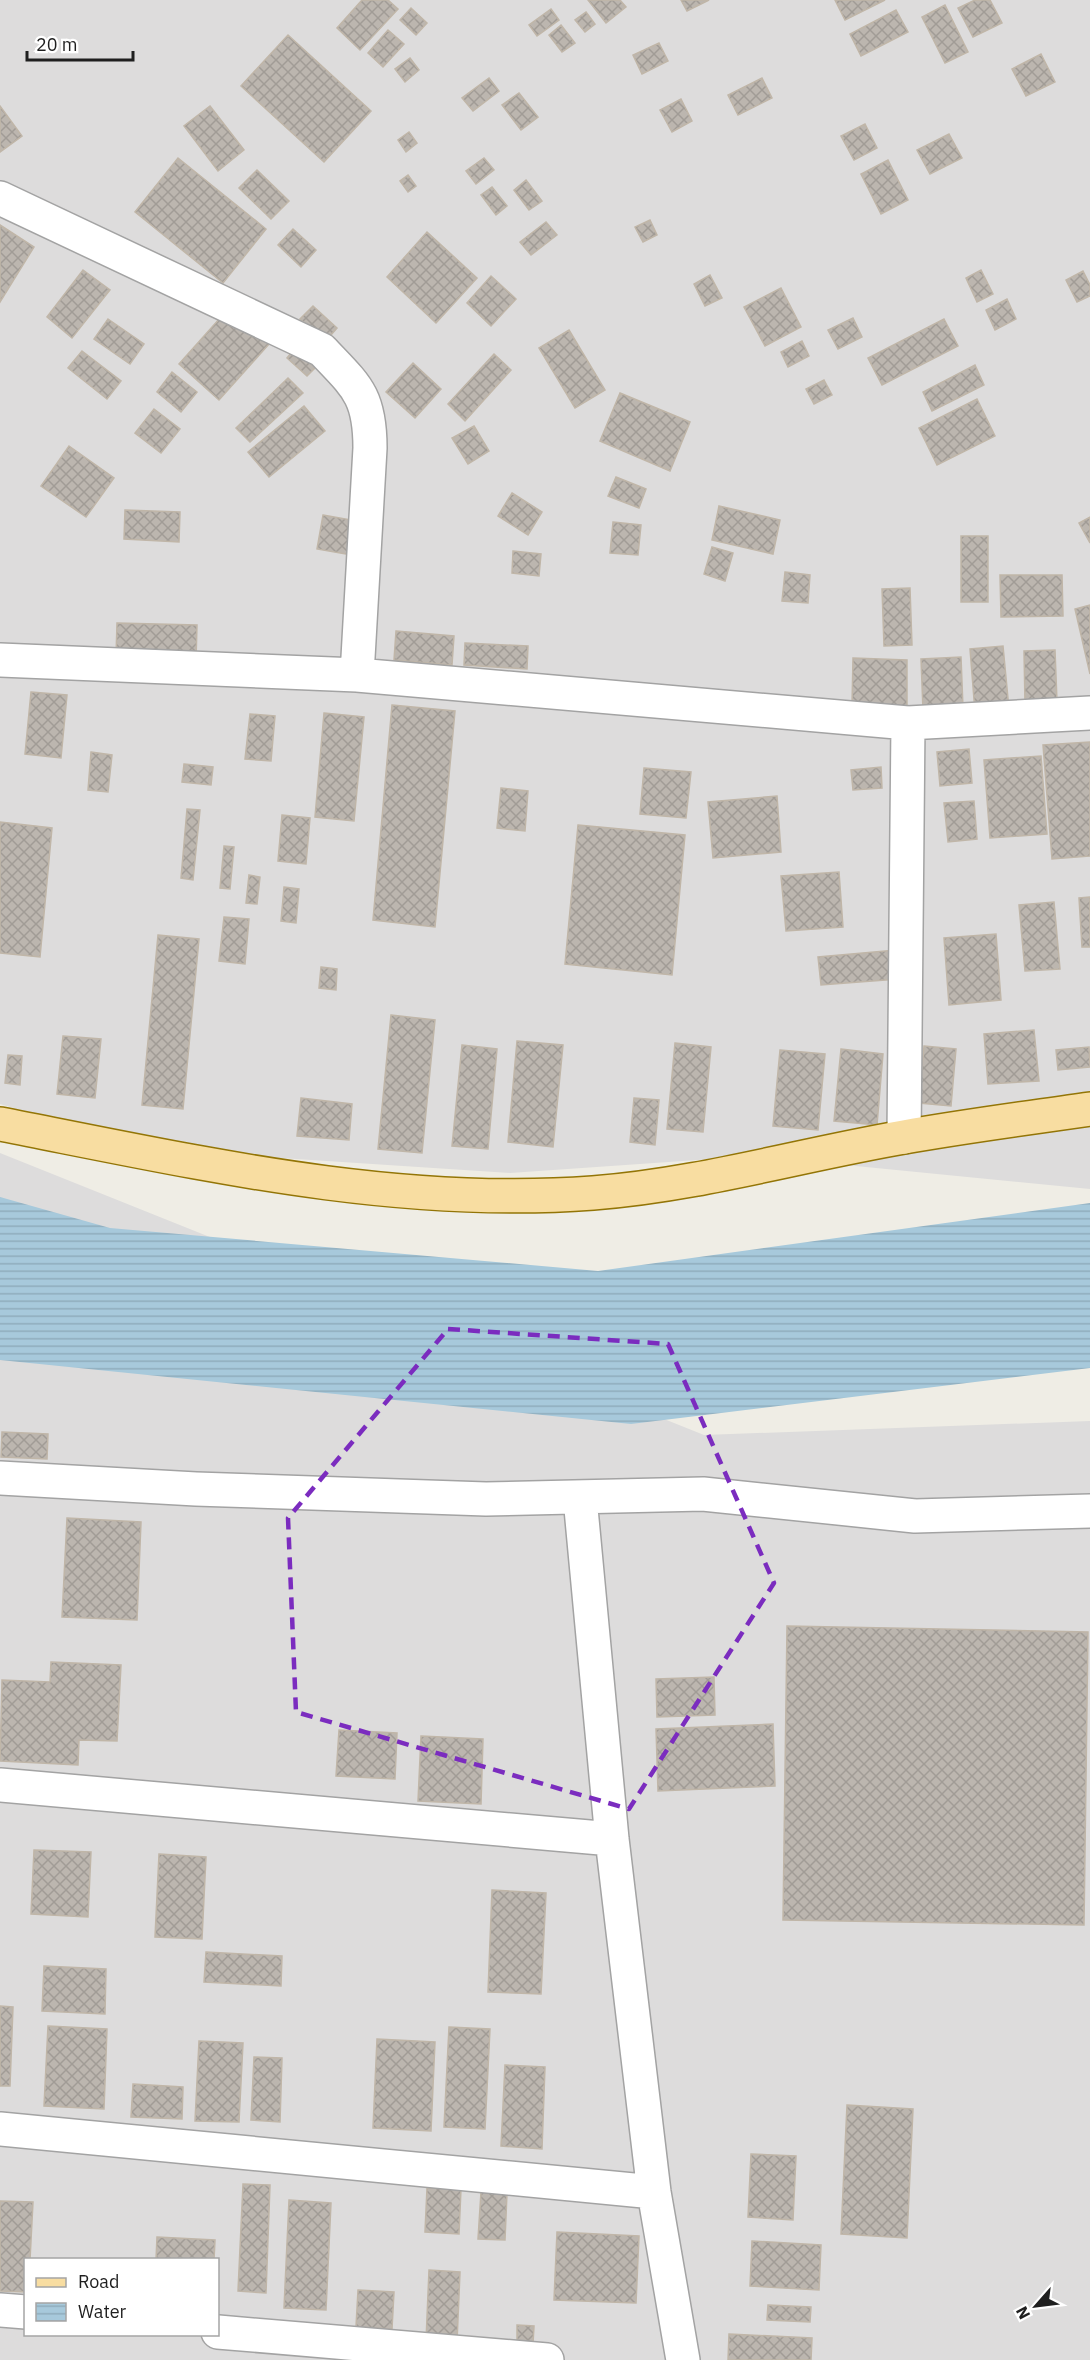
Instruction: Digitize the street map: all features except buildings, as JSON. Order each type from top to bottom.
[{"type":"main road","points":[[0,1124],[249,1173],[360,1187],[465,1196],[594,1193],[693,1179],[904,1137],[1090,1109]]},
{"type":"street","points":[[0,198],[322,350],[360,391],[370,423],[370,448],[357,675]]},
{"type":"street","points":[[0,660],[357,675],[908,723],[1090,713]]},
{"type":"street","points":[[904,1137],[908,723]]},
{"type":"street","points":[[0,1478],[196,1489],[451,1497],[703,1494],[915,1516],[1090,1510]]},
{"type":"street","points":[[580,1497],[612,1839],[654,2192],[683,2360]]},
{"type":"street","points":[[0,1785],[612,1839]]},
{"type":"street","points":[[0,2129],[654,2192]]},
{"type":"street","points":[[0,2310],[24,2312]]},
{"type":"street","points":[[219,2331],[547,2360]]},
{"type":"highlighted area","points":[[448,1329],[668,1344],[774,1583],[629,1809],[296,1712],[288,1518]]},
{"type":"shaded area","points":[[0,0],[1090,0],[1090,1189],[755,1156],[510,1173],[159,1150],[0,1104]]},
{"type":"shaded area","points":[[0,1153],[704,1435],[1090,1421],[1090,2360],[0,2360]]},
{"type":"water","points":[[0,1197],[110,1228],[598,1271],[1090,1203],[1090,1368],[631,1424],[0,1360]]}]
